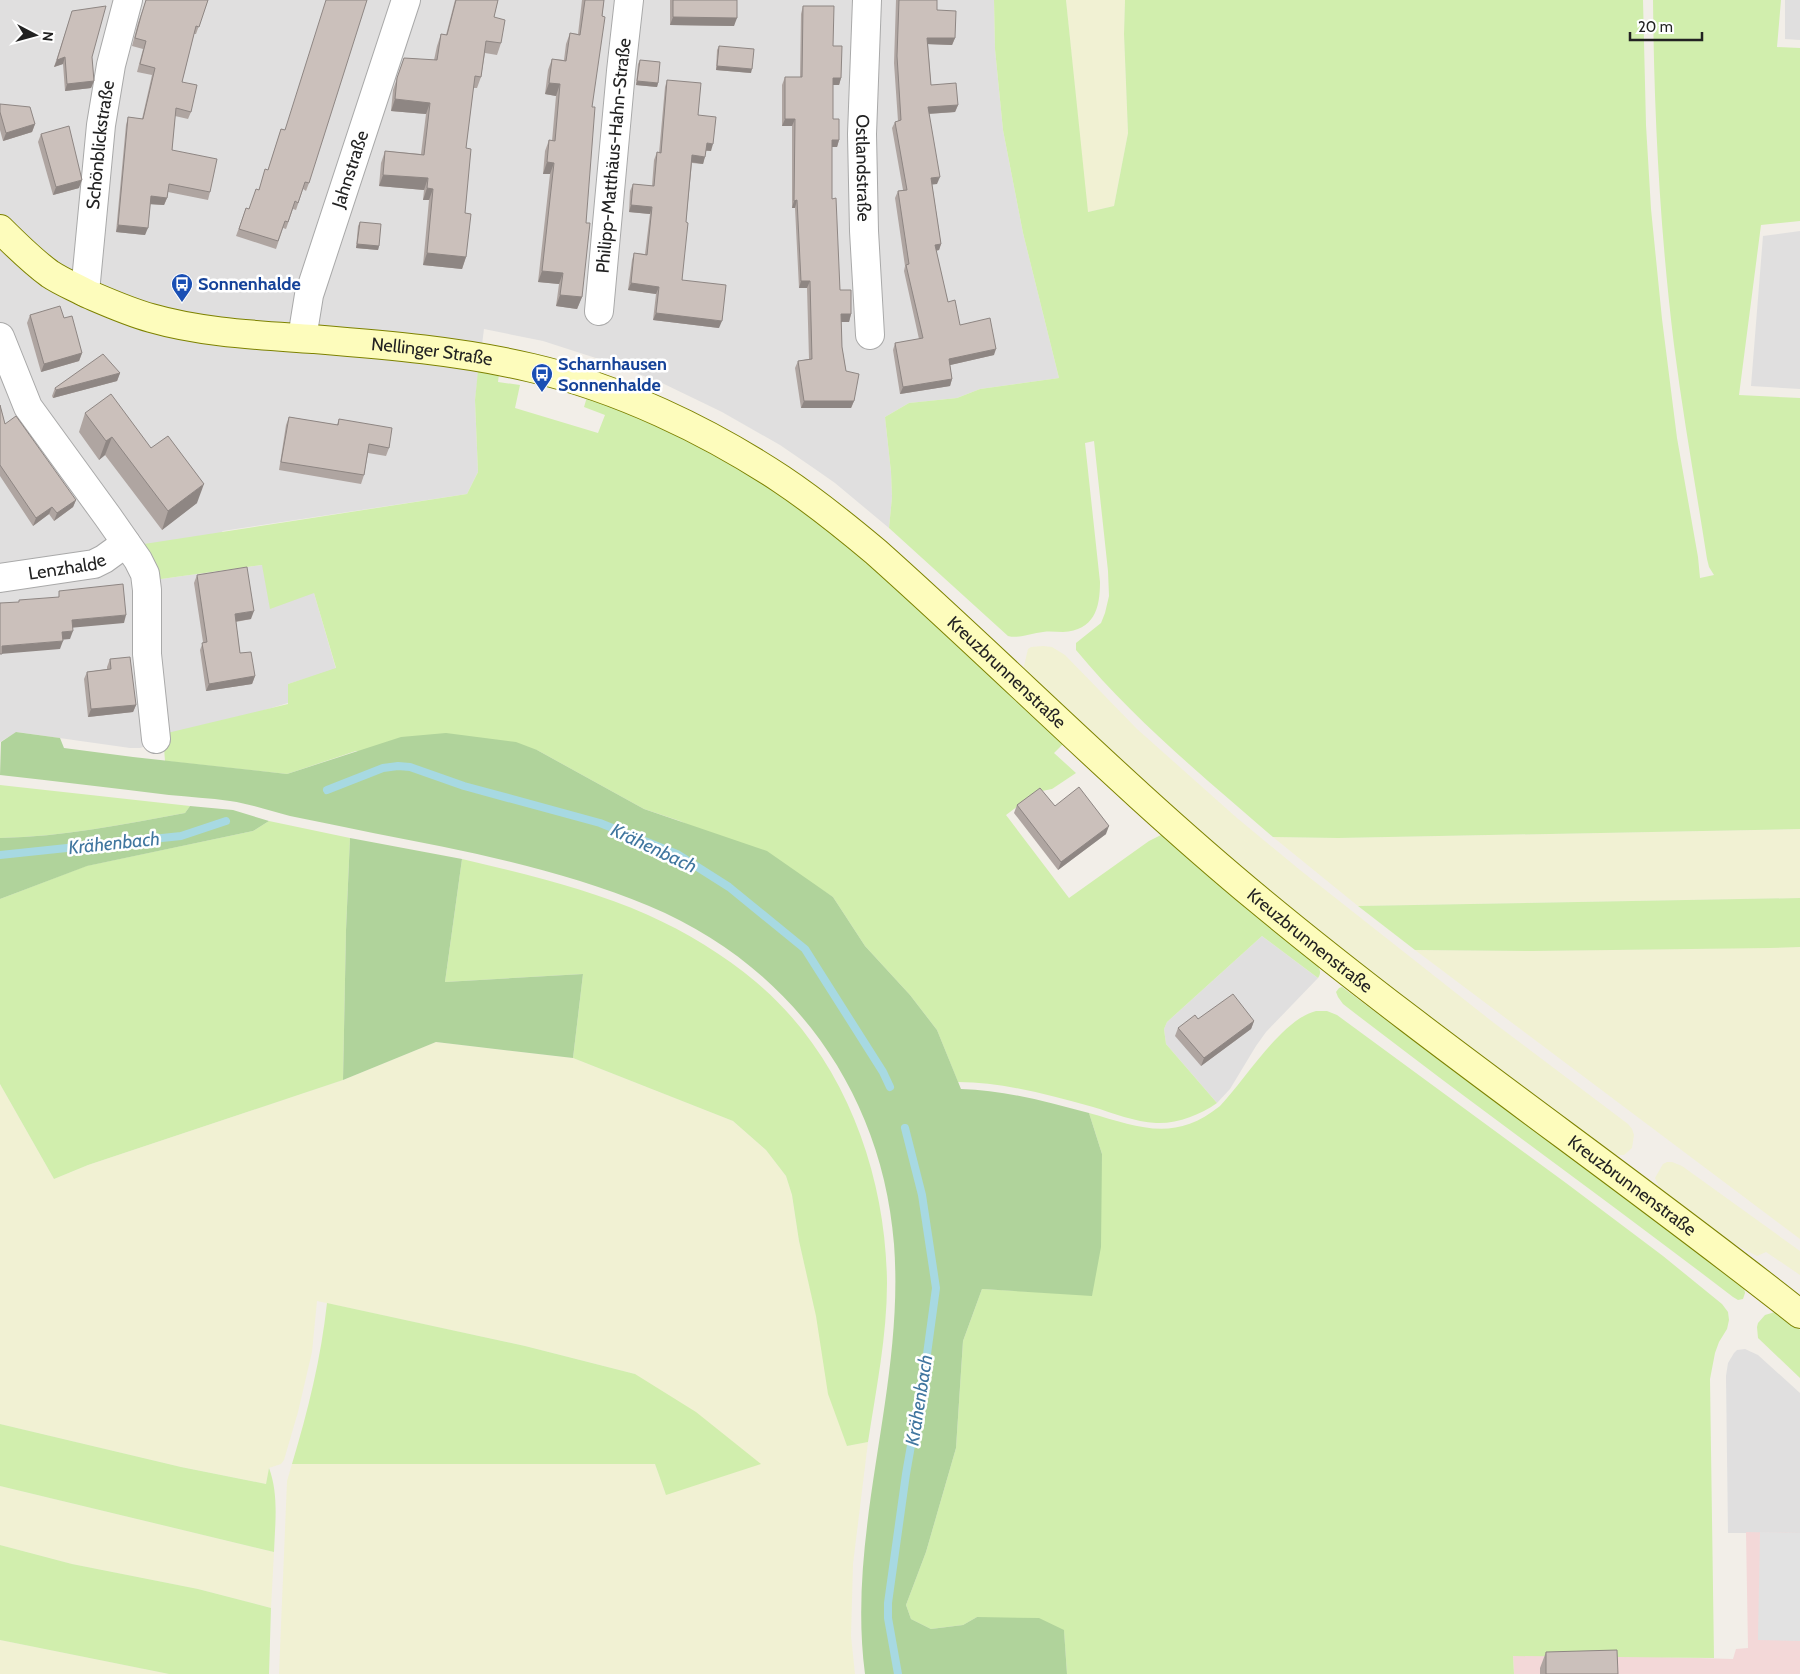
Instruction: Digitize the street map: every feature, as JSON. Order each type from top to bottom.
[{"type":"main road","name":"Nellinger Straße","points":[[0,229],[39,266],[59,280],[125,310],[172,323],[247,334],[422,349],[474,356],[533,368],[584,383],[665,415],[724,445],[781,479],[850,530]]},
{"type":"main road","name":"Kreuzbrunnenstraße","points":[[850,530],[934,604],[1161,816],[1258,899],[1418,1027],[1716,1249],[1800,1314]]},
{"type":"street","name":"Schönblickstraße","points":[[85,292],[101,124],[112,66],[128,0]]},
{"type":"street","name":"Jahnstraße","points":[[302,338],[307,302],[406,0]]},
{"type":"street","name":"Philipp-Matthäus-Hahn-Straße","points":[[599,310],[620,71],[629,0]]},
{"type":"street","name":"Ostlandstraße","points":[[866,0],[862,134],[864,231],[870,335]]},
{"type":"street","points":[[0,337],[28,407],[142,567],[146,582],[147,654],[156,739]]},
{"type":"street","name":"Lenzhalde","points":[[0,578],[94,564],[126,543]]},
{"type":"shaded area","points":[[0,0],[994,0],[995,49],[1003,130],[1023,233],[1059,378],[980,389],[957,398],[909,403],[885,417],[892,497],[889,528],[835,483],[815,469],[780,445],[722,412],[662,383],[605,361],[543,341],[484,329],[475,400],[478,472],[467,494],[223,531],[154,580],[262,565],[314,593],[336,669],[288,684],[288,703],[140,748],[17,732],[0,742]]},
{"type":"shaded area","points":[[1785,0],[1800,0],[1800,40],[1785,39]]},
{"type":"shaded area","points":[[1800,231],[1800,389],[1751,386],[1763,236]]},
{"type":"shaded area","points":[[1262,936],[1318,978],[1266,1032],[1230,1089],[1217,1103],[1166,1044],[1164,1029],[1167,1022]]},
{"type":"shaded area","points":[[1745,1349],[1758,1355],[1800,1393],[1800,1533],[1728,1533],[1726,1376],[1728,1363],[1734,1353],[1737,1350]]},
{"type":"shaded area","points":[[1746,1532],[1800,1533],[1800,1674],[1514,1674],[1513,1656],[1625,1656],[1733,1659],[1736,1649],[1748,1648]]},
{"type":"shaded area","points":[[1760,1532],[1800,1533],[1800,1641],[1758,1640]]},
{"type":"green space","points":[[994,0],[1066,0],[1088,212],[1114,206],[1128,133],[1124,34],[1125,0],[1643,0],[1646,125],[1651,209],[1677,438],[1700,578],[1714,575],[1707,559],[1681,398],[1669,302],[1659,173],[1653,0],[1781,0],[1777,47],[1800,48],[1800,221],[1761,225],[1739,395],[1800,398],[1800,829],[1338,838],[1273,837],[1196,771],[1146,724],[1121,700],[1076,650],[1076,643],[1101,623],[1109,596],[1094,441],[1085,443],[1100,592],[1099,601],[1093,616],[1082,627],[1063,632],[1008,636],[889,528],[892,497],[885,417],[909,403],[957,398],[980,389],[1059,378],[1023,233],[1003,130],[995,49]]},
{"type":"green space","points":[[1066,0],[1125,0],[1124,34],[1128,133],[1114,206],[1087,212]]},
{"type":"green space","points":[[478,371],[499,374],[498,382],[520,385],[515,408],[598,433],[605,415],[584,407],[587,397],[680,436],[740,468],[796,505],[837,536],[879,572],[1064,743],[1054,753],[1076,773],[1052,789],[1037,792],[1006,815],[1069,898],[1149,841],[1161,835],[1313,961],[1320,971],[1318,978],[1262,936],[1167,1022],[1164,1029],[1166,1044],[1217,1103],[1188,1118],[1156,1123],[1132,1119],[1026,1090],[992,1084],[958,1082],[937,1030],[910,995],[865,946],[833,897],[808,881],[680,821],[644,809],[537,750],[356,751],[287,774],[165,761],[163,734],[288,704],[288,684],[336,668],[314,593],[270,609],[262,565],[154,580],[144,544],[467,494],[478,472],[475,400]]},
{"type":"green space","points":[[1043,646],[1052,647],[1065,655],[1137,729],[1237,818],[1300,870],[1494,1023],[1628,1124],[1634,1135],[1632,1148],[1624,1155],[1613,1155],[1386,984],[1260,883],[1191,824],[1023,670],[1028,649]]},
{"type":"green space","points":[[16,732],[60,738],[64,748],[287,774],[401,737],[446,733],[516,742],[537,750],[644,809],[767,851],[833,897],[865,946],[910,995],[937,1030],[961,1089],[1009,1094],[1089,1113],[1102,1154],[1101,1247],[1092,1296],[982,1289],[963,1341],[956,1448],[926,1552],[906,1605],[911,1619],[931,1629],[963,1625],[977,1617],[1039,1618],[1064,1630],[1067,1674],[865,1674],[861,1620],[863,1566],[885,1406],[895,1298],[894,1244],[886,1188],[870,1135],[848,1085],[820,1040],[785,999],[745,962],[700,931],[649,906],[582,882],[513,862],[290,816],[238,802],[0,775],[1,742]]},
{"type":"green space","points":[[0,785],[190,806],[185,813],[70,833],[0,838]]},
{"type":"green space","points":[[190,806],[233,810],[269,821],[253,831],[87,866],[0,899],[0,838],[70,833],[185,813]]},
{"type":"green space","points":[[269,821],[350,838],[343,1080],[88,1165],[54,1179],[0,1084],[0,899],[86,866],[253,831]]},
{"type":"green space","points":[[1800,829],[1800,898],[1358,906],[1273,837],[1338,838]]},
{"type":"green space","points":[[350,838],[462,859],[445,982],[583,974],[573,1058],[436,1042],[343,1080]]},
{"type":"green space","points":[[462,859],[533,876],[603,897],[648,915],[676,929],[718,953],[756,982],[787,1011],[813,1044],[835,1080],[854,1118],[868,1158],[878,1199],[885,1241],[887,1303],[868,1442],[847,1446],[828,1394],[816,1316],[799,1241],[792,1195],[786,1176],[766,1150],[733,1121],[573,1058],[583,974],[445,982]]},
{"type":"green space","points":[[1800,898],[1800,947],[1770,948],[1533,951],[1415,950],[1358,906]]},
{"type":"green space","points":[[1800,947],[1800,1239],[1415,950],[1533,951]]},
{"type":"green space","points":[[1342,987],[1744,1287],[1743,1299],[1738,1300],[1733,1297],[1343,1004],[1336,992]]},
{"type":"green space","points":[[1316,1011],[1327,1011],[1337,1015],[1663,1256],[1722,1304],[1728,1312],[1727,1329],[1715,1353],[1710,1379],[1714,1658],[1513,1656],[1514,1674],[1067,1674],[1064,1631],[977,1617],[963,1625],[931,1629],[911,1619],[906,1605],[926,1552],[956,1448],[963,1341],[982,1289],[1092,1295],[1102,1154],[1089,1113],[1140,1127],[1156,1129],[1187,1125],[1220,1106],[1277,1038],[1303,1016]]},
{"type":"green space","points":[[436,1042],[573,1058],[733,1121],[766,1150],[786,1176],[792,1195],[799,1241],[847,1446],[868,1442],[853,1564],[851,1636],[855,1674],[279,1674],[287,1481],[292,1464],[655,1464],[666,1495],[635,1374],[525,1346],[317,1301],[312,1352],[298,1412],[284,1460],[281,1464],[269,1468],[266,1484],[181,1467],[0,1424],[0,1084],[54,1179],[88,1165],[343,1080]]},
{"type":"green space","points":[[1667,1162],[1682,1166],[1800,1251],[1800,1275],[1766,1252],[1757,1256],[1727,1240],[1661,1191],[1655,1178],[1663,1164]]},
{"type":"green space","points":[[327,1303],[525,1346],[635,1374],[696,1412],[761,1464],[666,1495],[655,1464],[292,1464],[313,1384]]},
{"type":"green space","points":[[1775,1312],[1783,1315],[1800,1330],[1800,1378],[1758,1338],[1758,1323],[1765,1315]]},
{"type":"green space","points":[[0,1424],[181,1467],[266,1484],[269,1468],[275,1499],[274,1552],[0,1486]]},
{"type":"green space","points":[[0,1486],[274,1552],[271,1608],[198,1589],[72,1564],[0,1545]]},
{"type":"green space","points":[[0,1545],[72,1564],[198,1589],[271,1608],[269,1674],[169,1674],[0,1640]]},
{"type":"green space","points":[[0,1640],[169,1674],[0,1674]]},
{"type":"building","points":[[146,0],[208,0],[199,27],[196,26],[182,82],[197,85],[191,112],[176,108],[172,150],[217,159],[210,192],[169,184],[167,198],[151,196],[148,228],[118,225],[128,117],[143,119],[155,68],[140,64],[146,41],[135,38]]},
{"type":"building","points":[[326,0],[367,0],[309,183],[305,182],[298,203],[295,201],[288,222],[285,221],[278,241],[239,229],[246,208],[249,209],[256,189],[259,190],[265,169],[268,170],[281,129],[285,130]]},
{"type":"building","points":[[456,0],[498,0],[494,17],[505,20],[501,43],[486,41],[481,77],[475,76],[466,148],[471,149],[465,213],[471,214],[466,257],[427,253],[433,189],[427,188],[428,178],[383,175],[385,151],[424,155],[430,103],[395,99],[397,78],[404,58],[437,60],[441,34],[447,35]]},
{"type":"building","points":[[585,0],[604,0],[602,16],[605,17],[592,107],[595,107],[586,223],[590,223],[582,297],[560,295],[563,273],[542,271],[554,163],[547,162],[549,140],[555,141],[560,84],[549,83],[552,59],[566,61],[570,33],[580,35]]},
{"type":"building","points":[[673,0],[737,0],[737,18],[673,17]]},
{"type":"building","points":[[899,0],[937,0],[937,10],[956,11],[955,38],[927,38],[931,85],[956,83],[958,105],[928,107],[940,177],[931,178],[941,244],[935,245],[948,302],[955,300],[960,325],[990,318],[996,349],[949,359],[952,379],[903,387],[895,343],[923,338],[906,265],[909,264],[898,191],[907,190],[895,122],[901,120],[897,56]]},
{"type":"building","points":[[106,6],[92,57],[94,81],[67,84],[65,57],[57,60],[72,11]]},
{"type":"building","points":[[803,6],[834,6],[833,46],[842,46],[841,78],[833,78],[833,119],[839,119],[839,140],[832,140],[832,199],[836,198],[840,290],[851,290],[851,314],[841,314],[842,347],[846,371],[859,374],[854,401],[804,401],[798,361],[812,359],[810,281],[801,281],[797,200],[794,201],[795,119],[785,119],[785,77],[802,77]]},
{"type":"building","points":[[719,46],[754,49],[752,69],[717,66]]},
{"type":"building","points":[[640,60],[660,62],[658,83],[637,81]]},
{"type":"building","points":[[667,80],[701,83],[698,115],[716,117],[713,144],[707,143],[705,157],[692,155],[682,280],[726,285],[722,321],[656,313],[659,287],[631,283],[634,253],[647,255],[652,207],[631,205],[633,184],[654,186],[657,152],[661,153]]},
{"type":"building","points":[[0,104],[30,107],[35,124],[6,133],[0,112]]},
{"type":"building","points":[[69,126],[82,180],[56,187],[41,134]]},
{"type":"building","points":[[360,222],[381,224],[379,246],[357,244]]},
{"type":"building","points":[[60,306],[64,318],[72,316],[82,353],[44,364],[30,315]]},
{"type":"building","points":[[103,354],[120,373],[56,390],[55,388]]},
{"type":"building","points":[[111,394],[151,448],[168,436],[204,484],[168,511],[112,437],[106,441],[85,413]]},
{"type":"building","points":[[0,405],[5,424],[16,416],[76,500],[57,513],[52,507],[36,518],[0,465]]},
{"type":"building","points":[[289,417],[338,425],[339,419],[392,428],[389,448],[369,444],[364,475],[281,462]]},
{"type":"building","points":[[247,567],[254,611],[235,614],[240,653],[251,652],[255,676],[209,684],[202,643],[207,642],[197,575]]},
{"type":"building","points":[[123,584],[126,615],[72,620],[73,631],[62,632],[63,641],[2,646],[2,654],[0,654],[0,603],[59,597],[59,591]]},
{"type":"building","points":[[130,657],[136,705],[91,709],[87,672],[111,669],[110,659]]},
{"type":"building","points":[[1079,787],[1109,826],[1061,862],[1017,805],[1040,788],[1055,806]]},
{"type":"building","points":[[1233,994],[1254,1021],[1204,1058],[1178,1028],[1195,1015],[1198,1019]]},
{"type":"building","points":[[1617,1650],[1618,1674],[1546,1674],[1546,1652]]},
{"type":"waterway","name":"Krähenbach","points":[[327,790],[383,768],[410,767],[464,786],[600,823],[677,854],[729,887],[805,949],[883,1072],[890,1087]]},
{"type":"waterway","name":"Krähenbach","points":[[0,855],[181,836],[226,821]]},
{"type":"waterway","name":"Krähenbach","points":[[898,1674],[888,1618],[888,1603],[906,1474],[927,1354],[936,1288],[922,1195],[905,1128]]},
{"type":"place","name":"Sonnenhalde","points":[[182,303]]},
{"type":"place","name":"Scharnhausen Sonnenhalde","points":[[542,393]]}]
